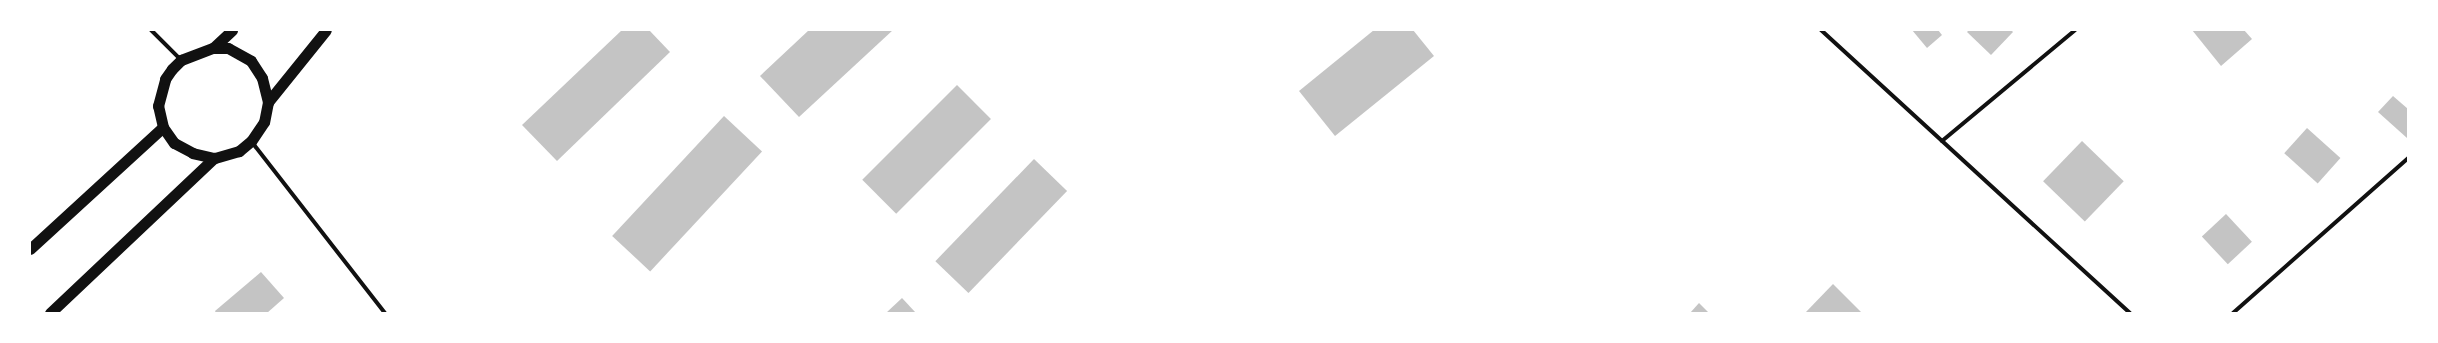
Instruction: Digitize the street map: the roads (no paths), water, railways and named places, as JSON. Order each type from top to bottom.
[{"type":"highway","points":[[213,48],[232,30]]},
{"type":"highway","points":[[268,102],[326,30]]},
{"type":"highway","points":[[50,313],[214,158],[239,151],[251,141],[264,122],[268,102],[262,78],[251,61],[228,48],[213,48],[181,60],[165,79],[160,92],[158,106],[163,127],[174,143],[193,153],[214,158]]},
{"type":"highway","points":[[30,249],[163,127]]},
{"type":"street","points":[[151,30],[181,60]]},
{"type":"street","points":[[1821,30],[2130,313]]},
{"type":"street","points":[[1942,141],[2076,30]]},
{"type":"street","points":[[251,141],[385,313]]},
{"type":"street","points":[[2233,313],[2408,158]]}]
